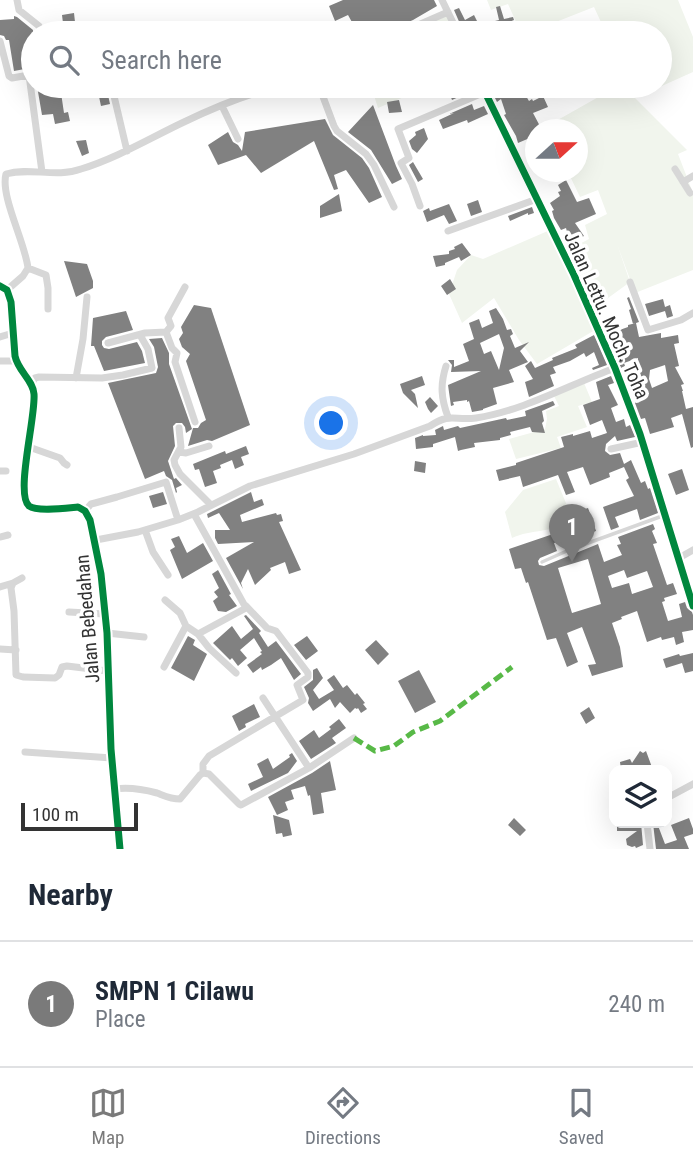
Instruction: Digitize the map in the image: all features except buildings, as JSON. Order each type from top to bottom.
[{"type":"street","points":[[17,0],[19,10],[33,21]]},
{"type":"street","points":[[442,0],[452,21]]},
{"type":"street","points":[[427,21],[448,12]]},
{"type":"street","points":[[0,41],[9,76],[21,77]]},
{"type":"street","points":[[34,98],[42,172]]},
{"type":"street","points":[[114,98],[127,151]]},
{"type":"street","points":[[178,520],[166,482],[117,498],[95,502],[85,511],[78,507],[37,509],[29,505],[23,494],[35,395],[32,383],[16,361],[11,302],[3,288],[23,276],[28,268],[25,252],[6,209],[2,184],[4,176],[9,173],[26,171],[63,174],[77,171],[241,98]]},
{"type":"street","points":[[324,98],[337,131],[366,154],[394,207]]},
{"type":"street","points":[[420,206],[401,163],[410,158],[398,129],[465,98]]},
{"type":"street","name":"Jalan Lettu. Moch. Toha","points":[[488,98],[574,275],[615,368],[643,442],[693,606]]},
{"type":"street","points":[[222,106],[238,139]]},
{"type":"street","points":[[675,169],[690,193]]},
{"type":"street","points":[[683,182],[693,176]]},
{"type":"street","points":[[448,231],[537,199]]},
{"type":"street","points":[[28,268],[46,275],[48,309]]},
{"type":"street","points":[[629,282],[648,330],[681,320],[693,313]]},
{"type":"street","points":[[108,343],[166,332],[170,326],[169,317],[185,287]]},
{"type":"street","points":[[76,378],[87,297]]},
{"type":"street","points":[[166,332],[172,348],[177,353],[175,362],[195,422]]},
{"type":"street","points":[[0,337],[13,333]]},
{"type":"street","points":[[32,383],[39,377],[102,378],[152,368],[148,349],[140,335]]},
{"type":"street","points":[[0,361],[16,361]]},
{"type":"street","points":[[446,366],[441,392],[448,417]]},
{"type":"street","points":[[96,540],[178,520],[250,486],[354,454],[448,417],[463,420],[479,418],[554,394],[615,368]]},
{"type":"street","points":[[178,428],[181,447],[174,462],[180,474],[211,505]]},
{"type":"street","points":[[611,449],[643,442]]},
{"type":"street","points":[[179,452],[209,446]]},
{"type":"street","points":[[29,447],[60,458],[68,464]]},
{"type":"street","name":"Jalan Bebedahan","points":[[85,511],[96,540],[101,574],[120,849]]},
{"type":"street","points":[[115,789],[137,789],[176,799],[183,797],[203,773],[203,764],[209,756],[303,700],[297,685],[309,675],[276,631],[267,628],[246,606],[194,514]]},
{"type":"street","points":[[145,530],[153,552],[168,575]]},
{"type":"street","points":[[680,558],[693,550]]},
{"type":"street","points":[[0,587],[22,578]]},
{"type":"street","points":[[13,583],[11,588],[15,611],[17,676],[55,678],[62,667],[67,666],[108,671]]},
{"type":"street","points":[[165,600],[180,613],[186,626],[198,634],[236,673]]},
{"type":"street","points":[[198,634],[239,613],[246,606]]},
{"type":"street","points":[[69,612],[105,614]]},
{"type":"street","points":[[164,667],[186,626]]},
{"type":"street","points":[[107,633],[144,637]]},
{"type":"street","points":[[0,649],[16,650]]},
{"type":"street","points":[[263,698],[309,768]]},
{"type":"street","points":[[203,773],[209,774],[241,805],[309,768],[354,738]]},
{"type":"street","points":[[25,752],[112,758]]},
{"type":"street","points":[[672,795],[693,784]]},
{"type":"street","points":[[648,828],[650,849]]},
{"type":"lane","points":[[541,562],[665,515]]},
{"type":"shaded area","points":[[487,0],[678,0],[693,37],[693,72],[672,81],[672,21],[600,21],[594,7],[558,21],[516,21],[508,4],[491,10]]},
{"type":"shaded area","points":[[449,15],[452,21],[435,21]]},
{"type":"shaded area","points":[[375,98],[402,98],[378,108]]},
{"type":"shaded area","points":[[597,98],[635,98],[687,150],[678,154],[693,193],[693,270],[635,293],[617,244],[630,282],[593,309],[566,251],[589,239],[585,225],[607,214],[598,190],[580,197],[573,182],[588,182],[588,119],[559,119]]},
{"type":"shaded area","points":[[550,230],[595,330],[537,364],[494,298],[462,323],[449,294],[457,270],[471,255],[483,259]]},
{"type":"shaded area","points":[[584,383],[592,402],[578,406],[587,427],[557,437],[561,448],[516,459],[509,439],[545,429],[546,411],[559,406],[554,396]]},
{"type":"shaded area","points":[[556,479],[573,520],[558,527],[512,538],[505,512],[523,490]]},
{"type":"marked path","points":[[354,738],[375,751],[394,746],[413,732],[440,721],[512,667]]},
{"type":"cycle path","points":[[488,98],[574,275],[615,368],[640,434],[693,606]]},
{"type":"cycle path","points":[[0,286],[7,290],[11,302],[15,356],[34,394],[25,471],[25,499],[29,506],[38,509],[78,507],[85,511],[90,520],[101,574],[107,633],[111,749],[120,849]]},
{"type":"place","name":"SMPN 1 Cilawu","points":[[572,562]]}]
